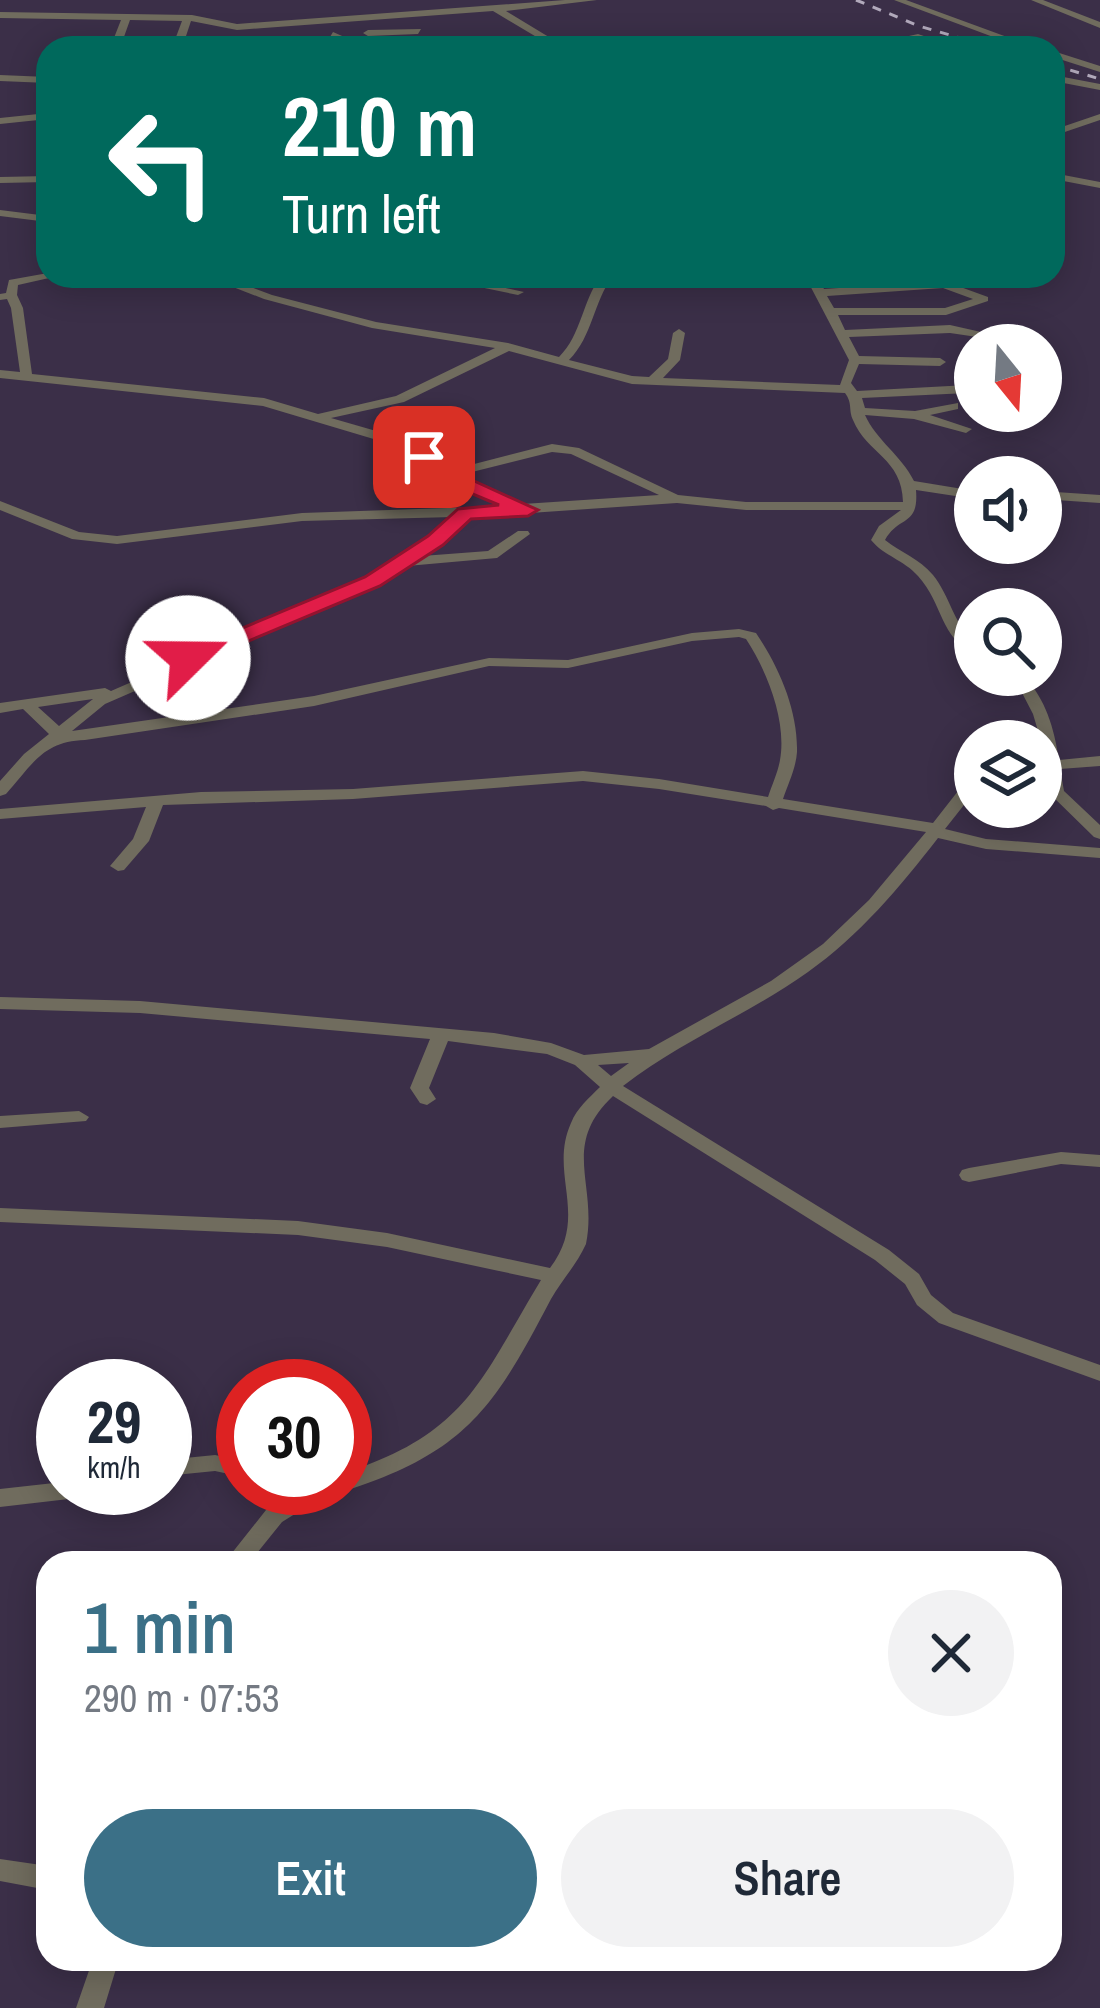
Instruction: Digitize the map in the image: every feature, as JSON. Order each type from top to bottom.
[{"type":"street","points":[[0,15],[187,18],[232,27],[292,16],[593,0]]},
{"type":"street","points":[[898,0],[999,36]]},
{"type":"street","points":[[949,18],[958,0]]},
{"type":"street","points":[[1035,0],[1100,25]]},
{"type":"street","points":[[492,4],[543,36]]},
{"type":"street","points":[[358,16],[370,36]]},
{"type":"street","points":[[119,36],[126,18]]},
{"type":"street","points":[[181,36],[187,18]]},
{"type":"street","points":[[368,33],[418,31]]},
{"type":"street","points":[[333,34],[337,36]]},
{"type":"street","points":[[1065,58],[1100,69]]},
{"type":"street","points":[[0,78],[36,80]]},
{"type":"street","points":[[1065,80],[1100,87]]},
{"type":"street","points":[[1065,85],[1078,82]]},
{"type":"street","points":[[0,121],[36,117]]},
{"type":"street","points":[[1065,129],[1100,117]]},
{"type":"street","points":[[0,180],[36,178]]},
{"type":"street","points":[[1065,178],[1100,185]]},
{"type":"street","points":[[0,213],[36,218]]},
{"type":"street","points":[[26,374],[17,308],[5,296],[13,282],[36,278]]},
{"type":"street","points":[[244,288],[376,325],[508,346],[632,380],[853,398],[954,390]]},
{"type":"street","points":[[496,288],[518,292]]},
{"type":"street","points":[[563,359],[576,349],[597,288]]},
{"type":"street","points":[[818,288],[855,360],[853,398],[863,427],[894,455],[911,485],[907,515],[884,529],[878,540],[884,549],[911,561],[950,608],[954,626]]},
{"type":"street","points":[[820,293],[889,288]]},
{"type":"street","points":[[830,312],[946,310],[984,299],[955,288]]},
{"type":"street","points":[[841,334],[954,330]]},
{"type":"street","points":[[653,380],[674,360],[680,333]]},
{"type":"street","points":[[319,418],[400,399],[508,346]]},
{"type":"street","points":[[855,360],[940,362]]},
{"type":"street","points":[[0,374],[148,393],[244,398],[392,440],[450,474],[528,510]]},
{"type":"street","points":[[853,398],[954,426]]},
{"type":"street","points":[[914,415],[954,406]]},
{"type":"street","points":[[450,474],[559,449],[590,458],[677,499]]},
{"type":"street","points":[[911,485],[954,492]]},
{"type":"street","points":[[1062,496],[1100,499]]},
{"type":"street","points":[[0,505],[44,526],[117,540],[302,517],[528,510],[677,499],[746,506],[910,506]]},
{"type":"street","points":[[0,791],[19,767],[88,709],[116,692],[373,582],[436,541],[465,513]]},
{"type":"street","points":[[400,563],[492,555],[523,534]]},
{"type":"street","points":[[60,736],[314,701],[489,662],[568,664],[692,637],[739,632],[751,636],[760,650],[787,713],[789,758],[773,805]]},
{"type":"street","points":[[0,708],[116,692]]},
{"type":"street","points":[[26,704],[60,736]]},
{"type":"street","points":[[1062,761],[1100,761]]},
{"type":"street","points":[[0,814],[583,776],[936,830],[986,844],[1100,854]]},
{"type":"street","points":[[1062,798],[1100,834]]},
{"type":"street","points":[[118,866],[141,841],[156,801]]},
{"type":"street","points":[[372,1471],[436,1446],[456,1428],[496,1379],[554,1276],[574,1251],[580,1231],[574,1190],[578,1126],[590,1107],[649,1055],[753,1002],[808,964],[851,926],[954,807]]},
{"type":"street","points":[[0,1003],[140,1007],[441,1034],[551,1049],[582,1061],[612,1087],[882,1255],[912,1279],[924,1300],[946,1318],[1100,1373]]},
{"type":"street","points":[[427,1099],[419,1088],[441,1034]]},
{"type":"street","points":[[582,1061],[649,1055]]},
{"type":"street","points":[[0,1122],[79,1117]]},
{"type":"street","points":[[969,1175],[1061,1158],[1100,1161]]},
{"type":"street","points":[[0,1215],[298,1228],[387,1240],[554,1276]]},
{"type":"street","points":[[0,1498],[36,1494]]},
{"type":"street","points":[[246,1551],[275,1515]]},
{"type":"street","points":[[0,1870],[36,1876]]},
{"type":"street","points":[[90,2008],[102,1971]]},
{"type":"railway","points":[[856,0],[953,36]]},
{"type":"railway","points":[[1065,69],[1100,79]]},
{"type":"route","points":[[188,658],[373,582],[436,541],[465,513],[528,510],[465,484],[424,457]]}]
